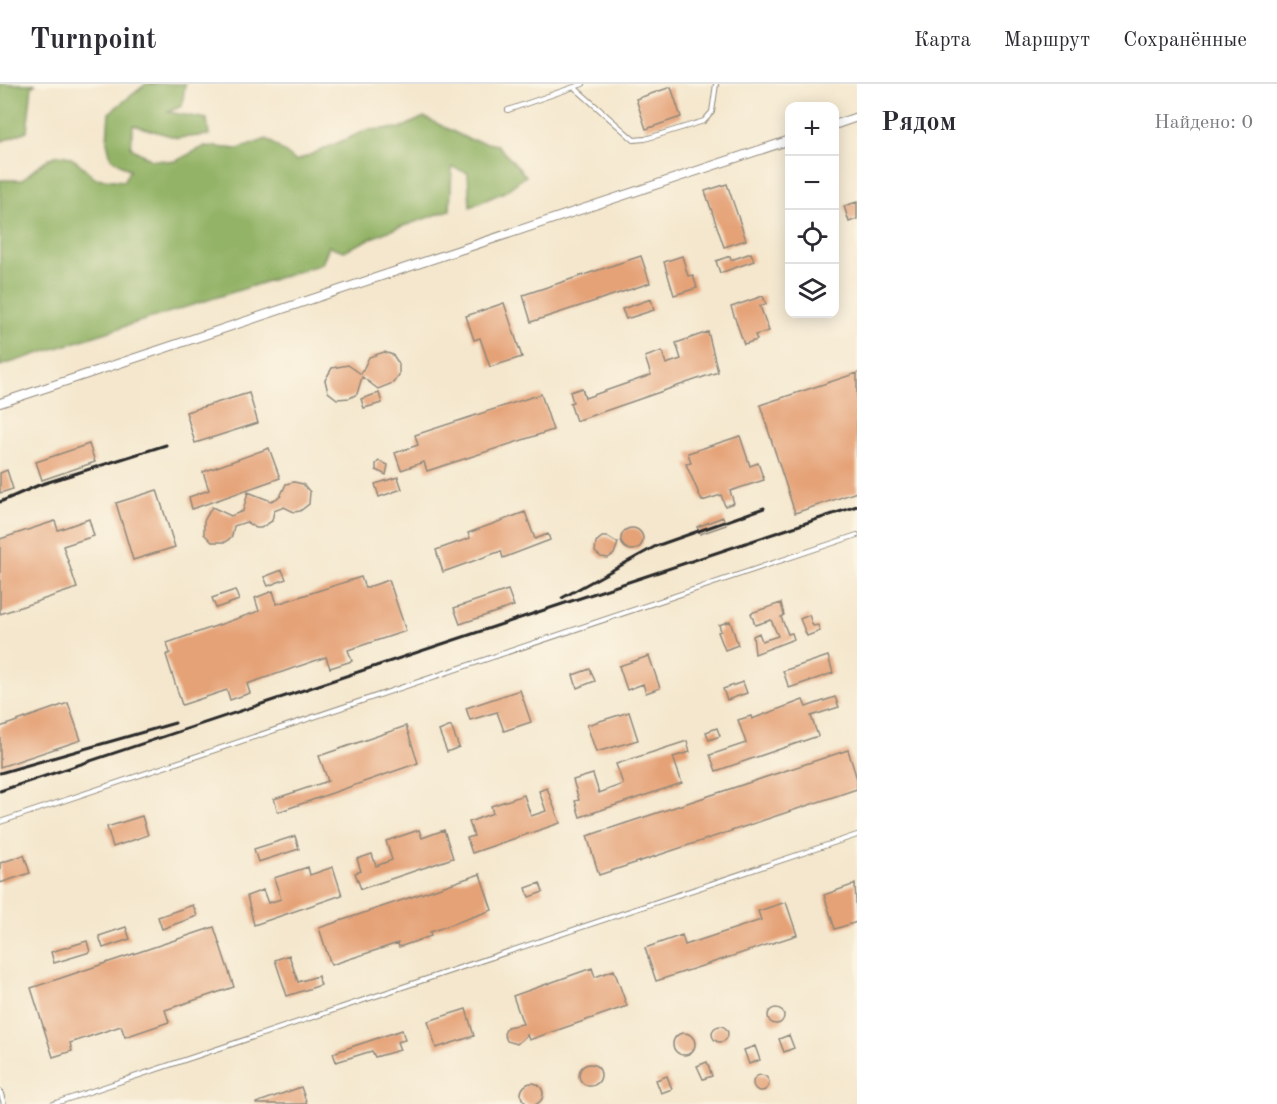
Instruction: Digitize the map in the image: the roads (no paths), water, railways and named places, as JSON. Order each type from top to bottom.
[{"type":"street","points":[[839,123],[857,117]]},
{"type":"street","points":[[0,403],[785,141]]},
{"type":"lane","points":[[508,110],[583,84]]},
{"type":"lane","points":[[574,87],[634,140],[704,121],[712,112],[716,84]]},
{"type":"lane","points":[[0,822],[857,535]]},
{"type":"lane","points":[[53,1104],[857,836]]},
{"type":"lane","points":[[0,1091],[4,1104]]},
{"type":"railway","points":[[0,502],[39,485],[166,445]]},
{"type":"railway","points":[[0,791],[857,506]]},
{"type":"railway","points":[[562,598],[656,546],[764,508]]},
{"type":"railway","points":[[0,773],[175,723]]}]
